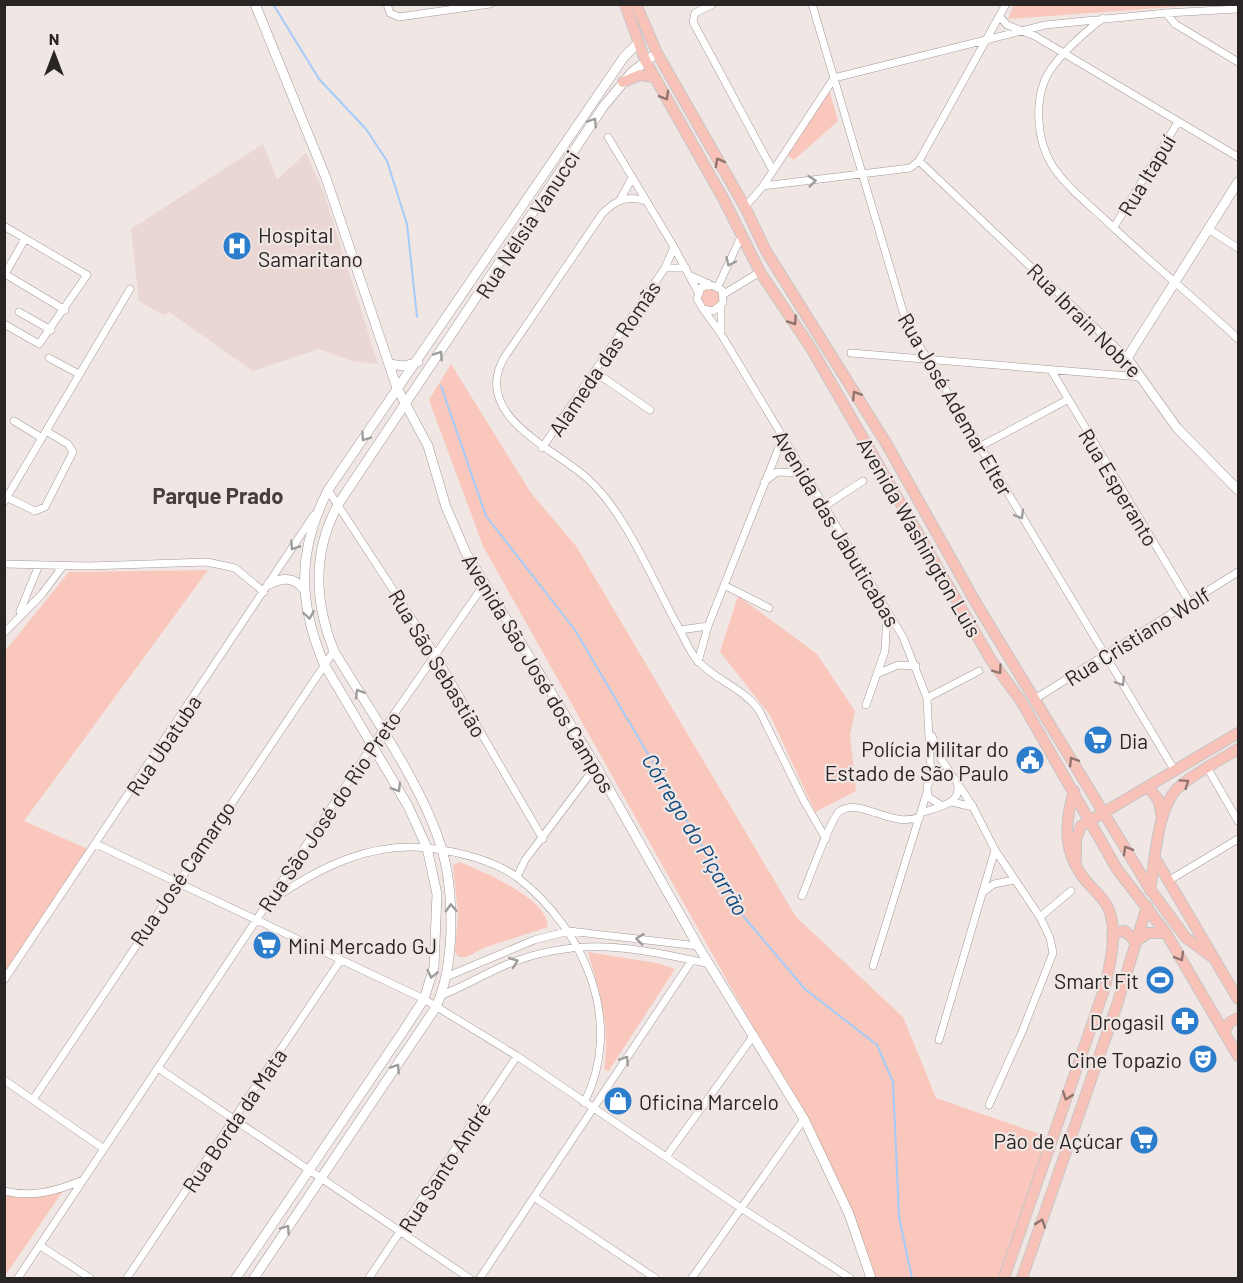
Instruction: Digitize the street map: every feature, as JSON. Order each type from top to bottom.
[{"type":"main road","name":"Avenida São José dos Campos","points":[[255,4],[326,178],[398,388],[428,446],[446,507],[466,553],[483,586],[596,766],[698,946],[804,1119],[849,1214],[871,1278]]},
{"type":"main road","name":"Avenida Washington Luis","points":[[625,4],[637,44],[645,60],[724,200],[760,272],[811,348],[991,660],[1021,701],[1074,791],[1088,820],[1146,909],[1166,933],[1239,1056]]},
{"type":"main road","name":"Avenida Washington Luis","points":[[636,4],[657,53],[745,207],[766,251],[886,443],[976,603],[1150,889],[1186,938],[1215,959],[1239,999]]},
{"type":"main road","name":"Rua Nélsia Vanucci","points":[[236,1278],[423,999],[434,968],[437,924],[436,880],[427,848],[408,806],[324,664],[310,624],[304,589],[307,539],[328,490],[418,362],[624,57],[637,44]]},
{"type":"main road","name":"Rua Nélsia Vanucci","points":[[254,1278],[436,1007],[442,995],[446,977],[451,917],[447,872],[442,851],[425,809],[334,651],[322,617],[318,562],[325,530],[339,503],[603,107],[645,60],[657,53]]},
{"type":"main road","points":[[623,82],[640,75],[654,77]]},
{"type":"main road","points":[[1127,358],[1239,182]]},
{"type":"main road","points":[[724,200],[729,194],[737,195]]},
{"type":"main road","points":[[760,272],[766,266],[766,251]]},
{"type":"main road","name":"Rua Ibrain Nobre","points":[[1127,358],[1143,377],[1177,428],[1239,490]]},
{"type":"main road","points":[[390,364],[404,366],[418,362]]},
{"type":"main road","points":[[266,588],[288,579],[298,582],[304,589]]},
{"type":"main road","points":[[1077,866],[1076,839],[1081,826],[1088,820],[1149,788],[1239,733]]},
{"type":"main road","points":[[1022,1278],[1137,941],[1146,909],[1162,819],[1170,798],[1178,788],[1239,749]]},
{"type":"main road","points":[[1149,788],[1157,797],[1162,819]]},
{"type":"main road","points":[[1004,1278],[1105,987],[1112,936],[1108,909],[1070,857],[1066,837],[1074,791]]},
{"type":"main road","points":[[1098,836],[1130,878],[1136,879],[1142,874]]},
{"type":"main road","points":[[1155,858],[1215,959]]},
{"type":"main road","points":[[1112,936],[1114,933],[1125,931],[1137,941]]},
{"type":"main road","points":[[1137,941],[1148,933],[1166,933]]},
{"type":"main road","points":[[1224,1032],[1227,1025],[1239,1018]]},
{"type":"street","points":[[387,4],[390,13],[399,16],[490,4]]},
{"type":"street","name":"Rua José Ademar Elter","points":[[812,4],[902,313],[979,447],[1175,771]]},
{"type":"street","points":[[763,186],[905,170],[919,161],[1006,4]]},
{"type":"street","points":[[745,207],[763,186],[772,169],[834,78],[1023,30],[1227,4]]},
{"type":"street","points":[[710,6],[695,13],[693,22],[772,169]]},
{"type":"street","points":[[1184,11],[1239,9]]},
{"type":"street","points":[[1166,13],[1175,24],[1239,62]]},
{"type":"street","points":[[1000,16],[1007,25],[1023,30],[1065,53],[1239,157]]},
{"type":"street","points":[[1103,18],[1079,36],[1050,70],[1041,97],[1040,129],[1046,152],[1069,185],[1239,339]]},
{"type":"street","name":"Rua Itapuí","points":[[1114,227],[1179,122]]},
{"type":"street","points":[[608,137],[691,276],[698,292],[697,300],[703,309],[713,311],[722,307]]},
{"type":"street","name":"Rua Ibrain Nobre","points":[[919,161],[1127,358]]},
{"type":"street","points":[[620,200],[632,178]]},
{"type":"street","points":[[646,201],[633,198],[620,200],[610,205],[594,224],[498,369],[497,387],[503,404],[518,427],[542,448],[588,479],[614,510],[698,662],[749,696],[826,840]]},
{"type":"street","points":[[4,324],[39,344],[65,310],[87,275],[6,230]]},
{"type":"street","points":[[1210,230],[1239,248]]},
{"type":"street","points":[[718,286],[741,237]]},
{"type":"street","points":[[24,239],[5,274],[65,310]]},
{"type":"street","name":"Alameda das Romãs","points":[[542,448],[665,268],[674,247]]},
{"type":"street","name":"Alameda das Romãs","points":[[665,268],[686,268]]},
{"type":"street","points":[[724,294],[760,272]]},
{"type":"street","points":[[691,276],[718,286],[724,294],[721,334]]},
{"type":"street","points":[[698,292],[709,284]]},
{"type":"street","points":[[46,431],[68,444],[73,452],[45,507],[35,511],[5,498],[130,289]]},
{"type":"street","name":"Avenida das Jabuticabas","points":[[703,309],[721,334],[903,637],[927,698],[930,731]]},
{"type":"street","points":[[19,312],[51,330]]},
{"type":"street","points":[[851,353],[1143,377]]},
{"type":"street","points":[[49,358],[79,374]]},
{"type":"street","name":"Rua Esperanto","points":[[1051,370],[1066,400],[1190,603]]},
{"type":"street","points":[[595,372],[650,410]]},
{"type":"street","points":[[979,447],[1066,400]]},
{"type":"street","points":[[14,421],[42,438]]},
{"type":"street","points":[[698,662],[708,626],[783,437]]},
{"type":"street","points":[[764,482],[777,472],[803,473]]},
{"type":"street","points":[[823,507],[863,481]]},
{"type":"street","name":"Rua São Sebastião","points":[[328,490],[339,503],[435,654],[543,839]]},
{"type":"street","name":"Rua Ubatuba","points":[[4,980],[319,509]]},
{"type":"street","points":[[4,564],[63,566],[207,562],[235,568],[266,588]]},
{"type":"street","points":[[16,619],[39,565]]},
{"type":"street","points":[[4,633],[42,594],[63,566]]},
{"type":"street","name":"Rua Cristiano Wolf","points":[[1035,699],[1239,572]]},
{"type":"street","points":[[724,585],[769,608]]},
{"type":"street","name":"Rua São José do Rio Preto","points":[[18,1278],[42,1247],[104,1149],[256,920],[271,902],[372,746],[483,586]]},
{"type":"street","points":[[866,705],[879,673],[888,637],[887,612]]},
{"type":"street","points":[[680,630],[708,626]]},
{"type":"street","name":"Rua José Camargo","points":[[33,1098],[334,651]]},
{"type":"street","points":[[879,673],[897,664],[916,666]]},
{"type":"street","points":[[927,698],[979,670]]},
{"type":"street","points":[[873,966],[915,837],[931,778],[930,731]]},
{"type":"street","points":[[930,731],[940,757],[973,807],[995,850],[1040,917],[1052,944],[1050,964],[989,1105]]},
{"type":"street","points":[[517,877],[525,860],[596,766]]},
{"type":"street","points":[[1208,768],[1239,821]]},
{"type":"street","points":[[931,778],[942,773],[956,781]]},
{"type":"street","points":[[952,802],[958,794],[956,781]]},
{"type":"street","points":[[927,792],[932,801],[941,805]]},
{"type":"street","points":[[905,822],[952,802],[973,807]]},
{"type":"street","points":[[802,897],[826,840],[832,819],[842,810],[860,808],[905,822],[915,837]]},
{"type":"street","points":[[1168,881],[1239,839]]},
{"type":"street","points":[[96,844],[423,999],[517,1056],[741,1208],[850,1278]]},
{"type":"street","points":[[271,902],[297,883],[350,857],[388,849],[427,848],[442,851],[480,860],[517,877],[569,931],[578,945],[595,990],[600,1021],[599,1064],[594,1083],[584,1103]]},
{"type":"street","points":[[939,1040],[995,850]]},
{"type":"street","points":[[982,893],[994,884],[1014,880]]},
{"type":"street","points":[[1040,917],[1071,891]]},
{"type":"street","points":[[446,977],[534,940],[569,931],[698,946]]},
{"type":"street","points":[[442,995],[507,964],[553,949],[578,945],[612,946],[710,964]]},
{"type":"street","points":[[480,1278],[692,960]]},
{"type":"street","name":"Rua Borda da Mata","points":[[127,1278],[340,961]]},
{"type":"street","points":[[666,1157],[754,1035]]},
{"type":"street","name":"Rua Santo André","points":[[369,1278],[517,1056]]},
{"type":"street","points":[[158,1068],[400,1234],[469,1278]]},
{"type":"street","points":[[4,1080],[104,1149]]},
{"type":"street","points":[[692,1278],[804,1119]]},
{"type":"street","points":[[4,1191],[25,1195],[46,1193],[84,1180]]},
{"type":"street","points":[[534,1197],[655,1278]]},
{"type":"street","points":[[42,1247],[90,1278]]},
{"type":"shaded area","points":[[1014,4],[1200,5],[1008,19]]},
{"type":"shaded area","points":[[829,89],[838,121],[794,160],[787,155]]},
{"type":"shaded area","name":"Hospital Samaritano","points":[[263,144],[277,180],[306,153],[324,193],[378,364],[352,361],[319,349],[253,371],[169,312],[163,315],[139,301],[131,229]]},
{"type":"shaded area","points":[[709,285],[720,290],[721,304],[709,309],[702,306],[699,298],[703,289]]},
{"type":"shaded area","points":[[451,364],[531,493],[576,546],[796,917],[903,1017],[936,1098],[1048,1137],[999,1278],[876,1278],[826,1159],[805,1119],[483,546],[429,400]]},
{"type":"shaded area","points":[[208,570],[24,821],[88,849],[5,978],[5,651],[69,572]]},
{"type":"shaded area","points":[[738,596],[817,654],[855,711],[850,735],[856,791],[815,812],[770,715],[720,652]]},
{"type":"shaded area","points":[[460,862],[498,879],[526,896],[545,916],[548,927],[486,947],[466,957],[459,957],[455,952],[458,914],[453,865]]},
{"type":"shaded area","points":[[588,952],[656,963],[675,969],[608,1072],[604,1068],[606,1038],[603,1009]]},
{"type":"shaded area","points":[[69,1182],[5,1276],[5,1190],[27,1192]]},
{"type":"waterway","name":"Córrego do Piçarrão","points":[[273,4],[319,79],[366,129],[387,161],[407,224],[417,317]]},
{"type":"waterway","name":"Córrego do Piçarrão","points":[[441,386],[486,516],[575,630],[744,917],[805,989],[877,1045],[893,1082],[899,1217],[912,1278]]},
{"type":"place","name":"Hospital Samaritano","points":[[237,246]]},
{"type":"place","name":"Dia","points":[[1098,740]]},
{"type":"place","name":"Polícia Militar do Estado de São Paulo","points":[[1030,760]]},
{"type":"place","name":"Mini Mercado GJ","points":[[267,945]]},
{"type":"place","name":"Smart Fit","points":[[1160,980]]},
{"type":"place","name":"Drogasil","points":[[1185,1021]]},
{"type":"place","name":"Cine Topazio","points":[[1203,1059]]},
{"type":"place","name":"Oficina Marcelo","points":[[618,1101]]},
{"type":"place","name":"Pão de Açúcar","points":[[1144,1140]]},
{"type":"district","name":"Parque Prado","points":[[218,495]]}]
